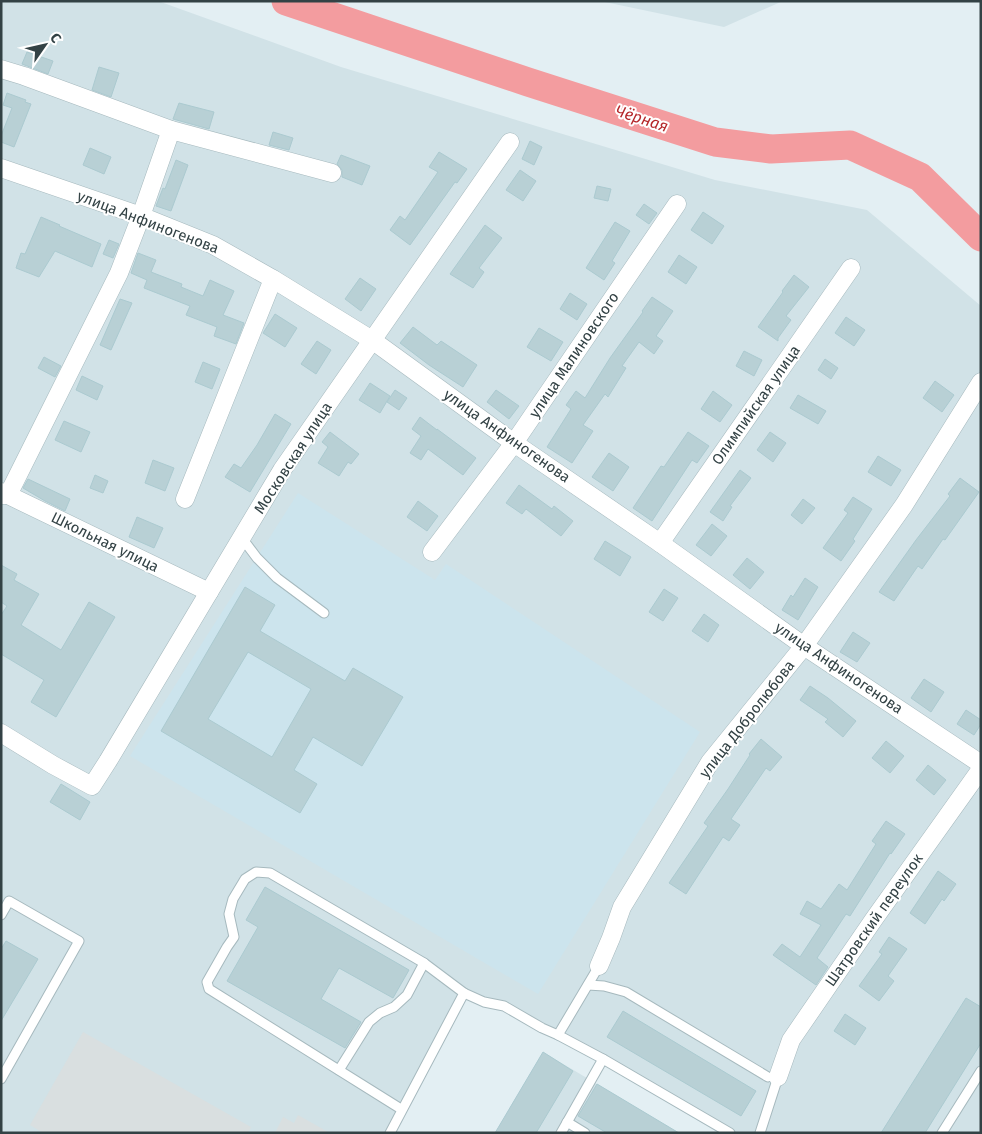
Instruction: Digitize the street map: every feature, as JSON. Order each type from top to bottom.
[{"type":"street","points":[[1,69],[171,130],[332,172]]},
{"type":"street","points":[[4,494],[119,273],[171,130]]},
{"type":"street","name":"Московская улица","points":[[1,733],[92,786],[282,470],[510,142]]},
{"type":"street","name":"улица Анфиногенова","points":[[1,168],[141,216],[213,245],[273,279],[372,340],[514,443],[660,542],[804,646],[981,764]]},
{"type":"street","name":"улица Малиновского","points":[[432,552],[514,443],[677,204]]},
{"type":"street","name":"Олимпийская улица","points":[[660,542],[851,268]]},
{"type":"street","points":[[185,499],[273,279]]},
{"type":"street","name":"улица Добролюбова","points":[[599,966],[622,907],[710,762],[804,646],[904,504],[981,382]]},
{"type":"street","name":"Школьная улица","points":[[4,494],[209,592]]},
{"type":"street","name":"Шатровский переулок","points":[[773,1077],[792,1040],[874,919],[981,768]]},
{"type":"lane","points":[[242,538],[257,558],[277,578],[324,613]]},
{"type":"lane","points":[[401,1109],[209,989],[207,982],[234,937],[229,914],[233,899],[245,879],[256,872],[270,872],[424,963],[464,993],[484,1002],[504,1006],[603,1059],[725,1131]]},
{"type":"lane","points":[[1,915],[5,899],[79,941],[1,1079]]},
{"type":"lane","points":[[339,1070],[369,1022],[380,1013],[394,1007],[407,995],[424,963]]},
{"type":"lane","points":[[558,1035],[599,966]]},
{"type":"lane","points":[[588,985],[604,986],[626,992],[773,1077],[760,1133]]},
{"type":"lane","points":[[390,1133],[464,993]]},
{"type":"lane","points":[[561,1133],[603,1059]]},
{"type":"lane","points":[[947,1130],[981,1071]]},
{"type":"lane","points":[[567,1122],[584,1133]]},
{"type":"shaded area","points":[[1,1],[158,1],[341,67],[715,180],[867,210],[981,306],[981,1133],[719,1133],[504,1006],[464,993],[390,1133],[1,1133]]},
{"type":"shaded area","points":[[600,1],[783,1],[724,27]]},
{"type":"shaded area","points":[[298,493],[435,580],[446,564],[700,732],[538,994],[130,756]]},
{"type":"shaded area","points":[[83,1032],[251,1127],[248,1133],[43,1133],[30,1125]]},
{"type":"shaded area","points":[[543,1052],[597,1084],[679,1133],[495,1133]]},
{"type":"shaded area","points":[[298,1115],[330,1133],[275,1133],[283,1117],[294,1123]]},
{"type":"building","points":[[27,52],[53,61],[48,74],[22,64]]},
{"type":"building","points":[[99,67],[119,73],[111,97],[92,90]]},
{"type":"building","points":[[7,93],[26,100],[25,102],[31,104],[14,147],[1,142],[1,136],[12,108],[3,105]]},
{"type":"building","points":[[179,103],[214,112],[209,129],[173,119]]},
{"type":"building","points":[[273,132],[293,138],[289,150],[269,145]]},
{"type":"building","points":[[530,141],[542,147],[534,165],[522,159]]},
{"type":"building","points":[[90,148],[111,157],[104,174],[83,165]]},
{"type":"building","points":[[439,152],[467,169],[457,183],[455,182],[410,245],[390,230],[400,216],[405,220],[438,172],[429,167]]},
{"type":"building","points":[[341,155],[370,166],[362,185],[342,177],[342,170],[337,164]]},
{"type":"building","points":[[176,160],[188,165],[171,211],[156,206]]},
{"type":"building","points":[[520,170],[536,181],[523,201],[506,190]]},
{"type":"building","points":[[597,186],[611,189],[608,201],[594,198]]},
{"type":"building","points":[[644,204],[657,213],[649,224],[636,215]]},
{"type":"building","points":[[703,212],[724,226],[712,244],[691,230]]},
{"type":"building","points":[[41,217],[101,244],[92,267],[55,251],[39,277],[16,268],[21,253],[25,254]]},
{"type":"building","points":[[615,222],[630,231],[612,261],[615,263],[604,280],[586,268]]},
{"type":"building","points":[[485,225],[502,238],[479,268],[484,272],[473,288],[450,274]]},
{"type":"building","points":[[109,240],[119,244],[113,258],[103,254]]},
{"type":"building","points":[[138,253],[156,260],[151,272],[182,284],[181,287],[203,296],[210,280],[234,291],[223,315],[244,323],[236,344],[214,336],[217,327],[186,315],[190,306],[144,288],[147,280],[131,273]]},
{"type":"building","points":[[679,255],[697,267],[686,284],[668,272]]},
{"type":"building","points":[[794,275],[809,287],[786,316],[791,320],[778,338],[778,341],[758,327]]},
{"type":"building","points":[[360,278],[376,289],[361,311],[345,299]]},
{"type":"building","points":[[570,293],[587,304],[577,320],[560,309]]},
{"type":"building","points":[[652,297],[673,311],[656,336],[663,341],[654,354],[639,342],[622,366],[626,368],[608,397],[605,394],[583,425],[593,431],[572,463],[547,447],[571,409],[566,405],[576,391],[585,398]]},
{"type":"building","points":[[120,299],[132,303],[111,350],[100,345]]},
{"type":"building","points":[[275,314],[297,328],[285,347],[263,333]]},
{"type":"building","points":[[846,317],[865,330],[854,346],[835,333]]},
{"type":"building","points":[[413,327],[437,345],[441,341],[477,365],[463,387],[400,343]]},
{"type":"building","points":[[539,328],[563,342],[551,361],[527,347]]},
{"type":"building","points":[[317,341],[331,350],[316,374],[301,364]]},
{"type":"building","points":[[744,351],[762,360],[754,376],[736,366]]},
{"type":"building","points":[[44,357],[61,366],[55,377],[38,368]]},
{"type":"building","points":[[825,359],[838,368],[831,379],[818,370]]},
{"type":"building","points":[[203,362],[220,369],[212,389],[195,382]]},
{"type":"building","points":[[82,376],[103,386],[97,400],[76,390]]},
{"type":"building","points":[[935,381],[954,395],[942,412],[923,398]]},
{"type":"building","points":[[370,383],[390,396],[380,413],[359,400]]},
{"type":"building","points":[[395,390],[407,398],[399,410],[387,402]]},
{"type":"building","points":[[496,390],[519,406],[509,419],[487,402]]},
{"type":"building","points":[[713,391],[732,405],[720,422],[701,409]]},
{"type":"building","points":[[798,395],[826,411],[818,424],[790,408]]},
{"type":"building","points":[[275,414],[291,424],[250,492],[225,477],[234,464],[241,468]]},
{"type":"building","points":[[420,417],[476,458],[463,475],[428,449],[421,460],[410,453],[421,436],[412,429]]},
{"type":"building","points":[[64,421],[90,432],[81,452],[55,440]]},
{"type":"building","points":[[330,432],[359,454],[351,464],[348,462],[339,476],[318,463],[328,447],[322,442]]},
{"type":"building","points":[[688,432],[709,446],[697,463],[692,460],[652,521],[633,508],[661,466],[664,467]]},
{"type":"building","points":[[770,432],[786,443],[773,462],[757,450]]},
{"type":"building","points":[[609,453],[629,467],[613,491],[592,477]]},
{"type":"building","points":[[878,456],[901,470],[891,486],[868,472]]},
{"type":"building","points":[[153,460],[174,468],[165,491],[145,483]]},
{"type":"building","points":[[740,470],[751,478],[730,506],[732,507],[723,521],[710,512]]},
{"type":"building","points":[[95,475],[108,481],[103,493],[90,488]]},
{"type":"building","points":[[960,478],[979,492],[945,540],[943,539],[922,569],[918,566],[894,601],[879,592],[950,496],[948,494]]},
{"type":"building","points":[[28,479],[70,499],[65,511],[23,488]]},
{"type":"building","points":[[519,485],[552,509],[554,506],[573,521],[561,536],[526,509],[522,514],[506,503]]},
{"type":"building","points":[[853,497],[872,509],[853,539],[855,541],[841,561],[823,548],[848,513],[844,510]]},
{"type":"building","points":[[803,499],[815,508],[802,524],[791,515]]},
{"type":"building","points":[[418,501],[438,516],[427,531],[407,517]]},
{"type":"building","points":[[137,517],[163,528],[154,548],[129,537]]},
{"type":"building","points":[[712,524],[727,536],[711,556],[696,545]]},
{"type":"building","points":[[605,541],[631,557],[620,576],[594,559]]},
{"type":"building","points":[[747,558],[764,572],[750,589],[733,575]]},
{"type":"building","points":[[1,565],[17,574],[14,580],[39,594],[21,625],[61,650],[89,602],[115,617],[56,717],[31,702],[44,680],[1,654],[1,615],[7,606],[1,602]]},
{"type":"building","points":[[805,578],[818,587],[798,620],[782,610]]},
{"type":"building","points":[[245,587],[275,605],[260,631],[345,681],[353,668],[403,697],[362,766],[313,737],[294,770],[317,784],[300,813],[161,731]],"holes":[[[248,652],[311,689],[272,757],[208,719]]]},
{"type":"building","points":[[664,589],[678,598],[663,621],[649,612]]},
{"type":"building","points":[[704,614],[719,625],[708,642],[692,631]]},
{"type":"building","points":[[853,632],[870,643],[857,662],[840,652]]},
{"type":"building","points":[[924,679],[944,692],[931,712],[911,698]]},
{"type":"building","points":[[810,686],[856,721],[843,737],[825,722],[828,719],[800,700]]},
{"type":"building","points":[[966,710],[981,720],[981,724],[974,735],[957,724]]},
{"type":"building","points":[[761,739],[782,757],[770,771],[766,768],[731,819],[740,825],[729,841],[723,837],[686,894],[669,883],[708,826],[704,823],[728,789],[749,754]]},
{"type":"building","points":[[886,741],[904,756],[890,773],[872,758]]},
{"type":"building","points":[[928,765],[946,780],[934,795],[916,780]]},
{"type":"building","points":[[61,784],[90,802],[80,820],[50,802]]},
{"type":"building","points":[[886,821],[905,834],[890,853],[850,916],[846,914],[817,958],[828,967],[816,985],[773,955],[782,944],[800,957],[821,925],[800,914],[807,901],[821,909],[839,884],[847,890],[876,844],[872,841]]},
{"type":"building","points":[[938,871],[956,884],[944,901],[942,899],[925,924],[910,913]]},
{"type":"building","points":[[265,887],[409,970],[393,998],[339,968],[321,999],[361,1022],[345,1048],[227,981],[258,927],[246,920]]},
{"type":"building","points":[[889,937],[907,949],[888,976],[894,981],[879,1001],[859,986],[882,954],[879,952]]},
{"type":"building","points":[[6,941],[38,959],[1,1021],[1,949]]},
{"type":"building","points":[[966,998],[981,1007],[981,1043],[925,1133],[881,1133]]},
{"type":"building","points":[[623,1011],[756,1091],[741,1116],[607,1037]]},
{"type":"building","points":[[845,1014],[866,1028],[855,1045],[834,1031]]},
{"type":"building","points":[[543,1052],[573,1071],[536,1133],[495,1133]]},
{"type":"building","points":[[597,1084],[679,1133],[607,1133],[578,1116]]},
{"type":"waterway","name":"Чёрная","points":[[286,1],[715,142],[771,149],[850,145],[920,177],[981,237]]}]
